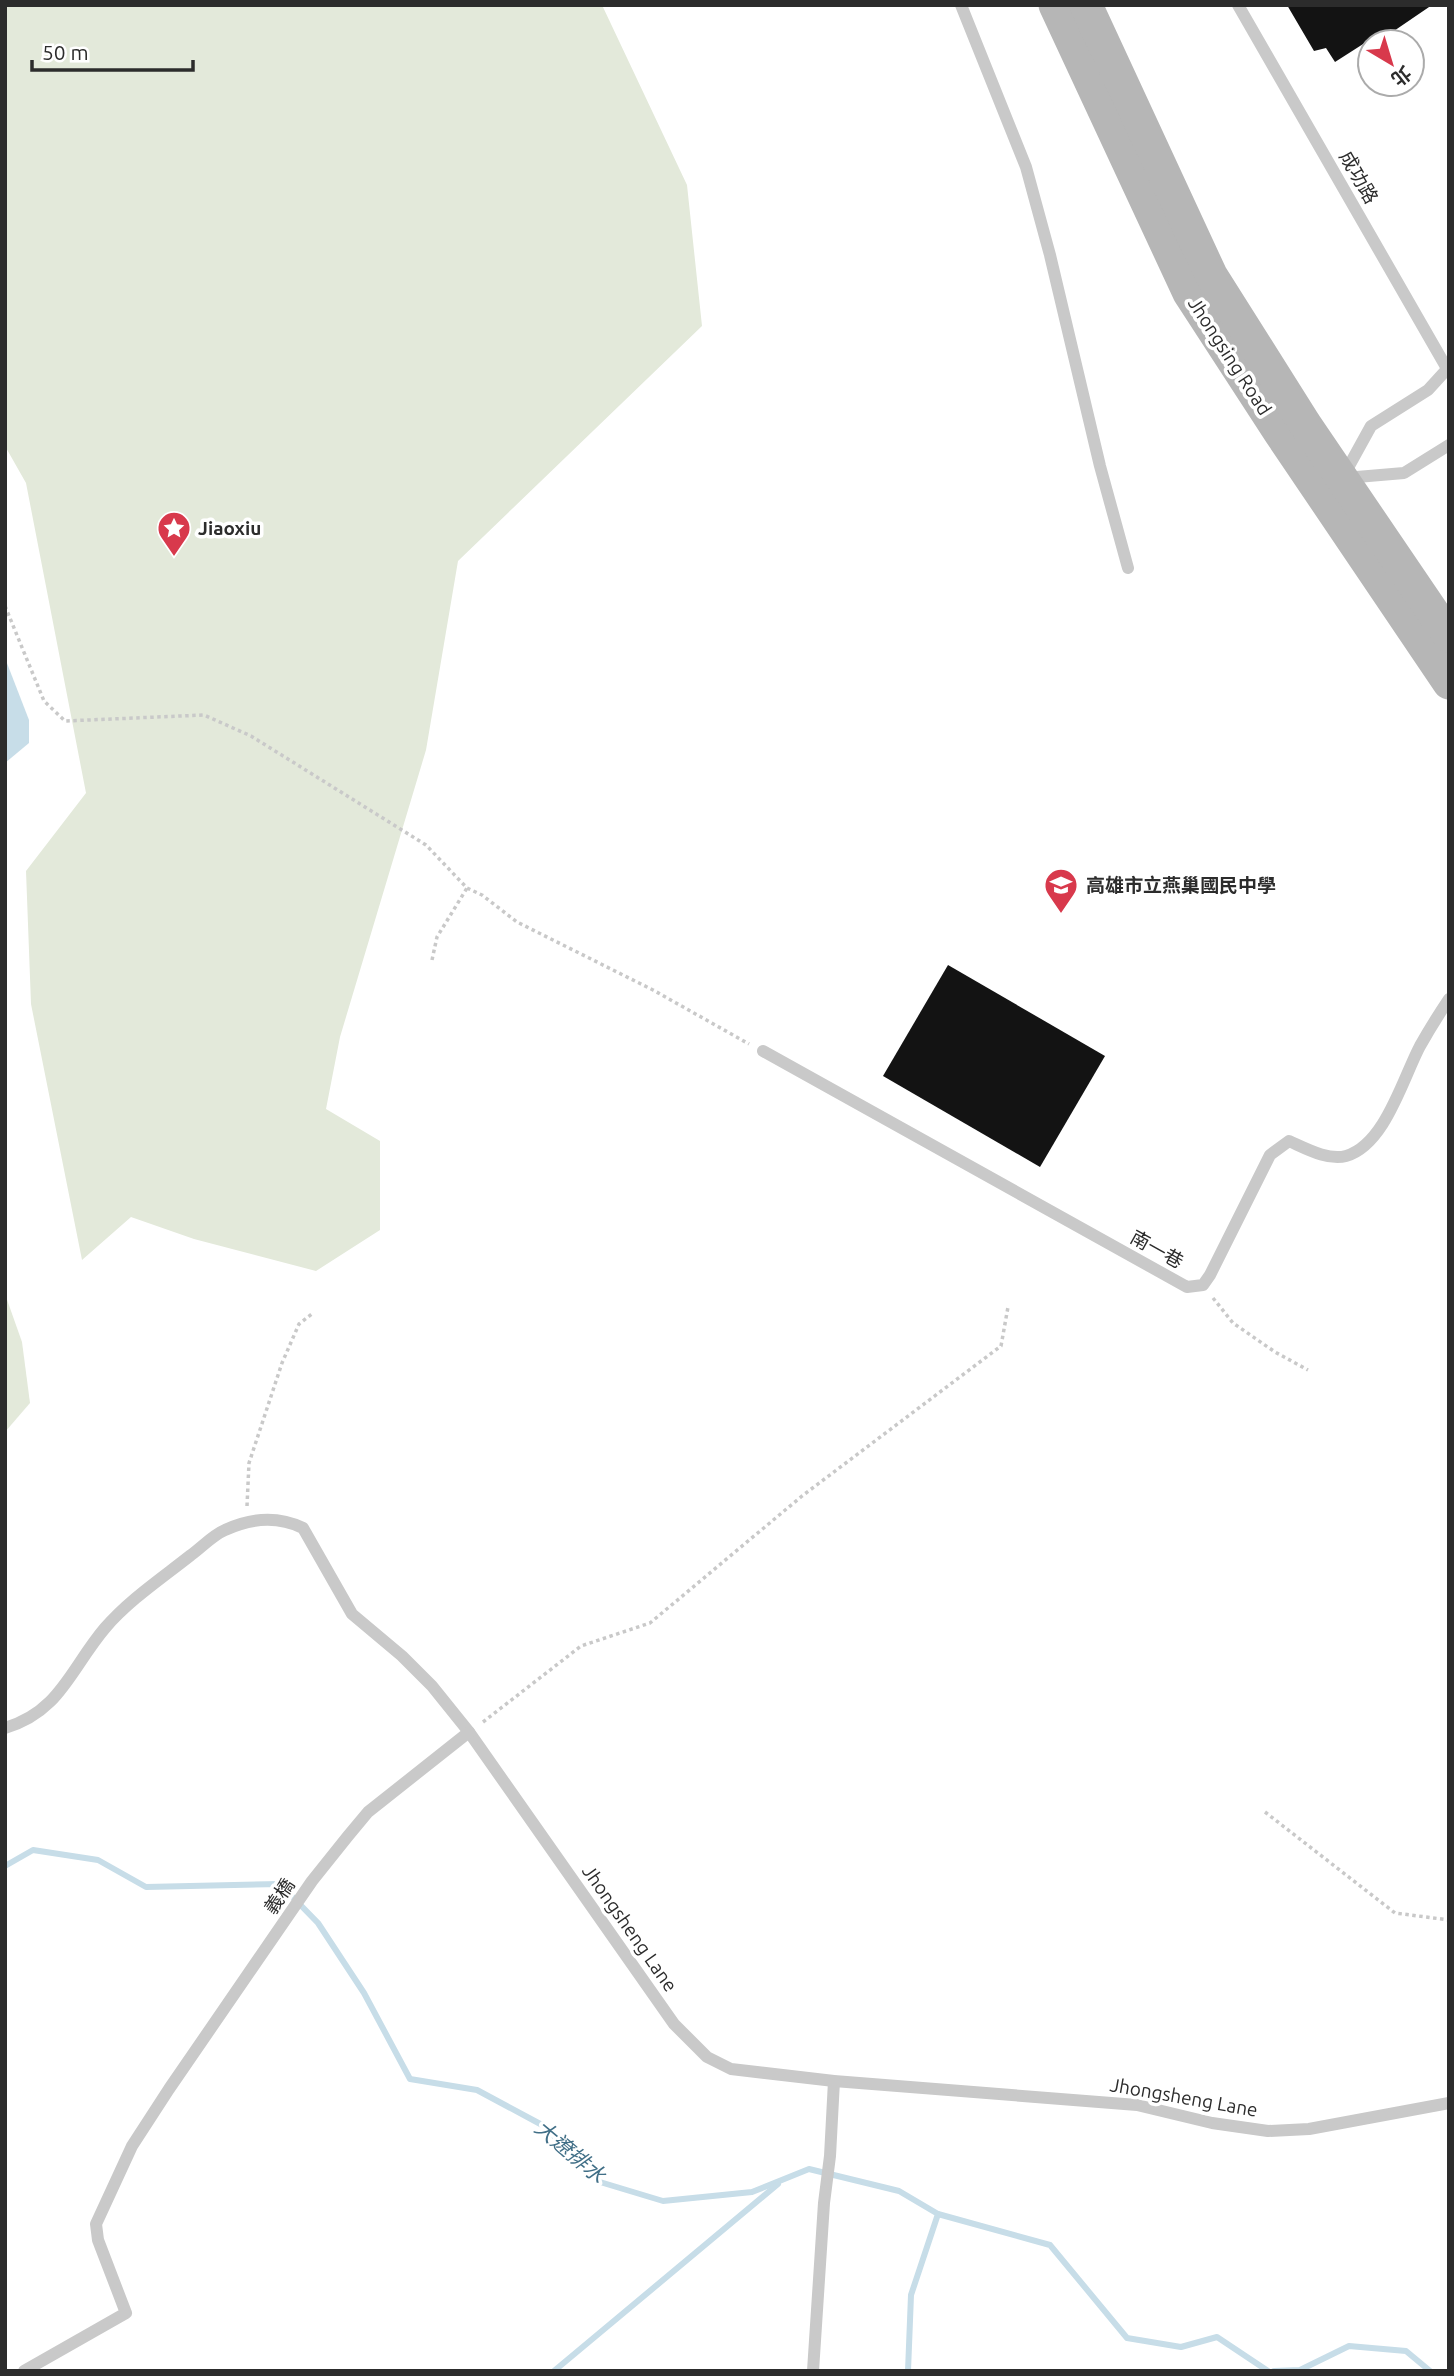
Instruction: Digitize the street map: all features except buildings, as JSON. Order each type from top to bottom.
[{"type":"main road","name":"Jhongsing Road","points":[[1055,5],[1189,293],[1331,485],[1449,636]]},
{"type":"main road","name":"Jhongsing Road","points":[[1086,5],[1211,275],[1331,485],[1449,683]]},
{"type":"lane","points":[[961,5],[1026,167],[1128,568]]},
{"type":"lane","name":"成功路","points":[[1238,5],[1448,369],[1429,390],[1371,426],[1331,485]]},
{"type":"lane","points":[[1331,485],[1404,473],[1449,445]]},
{"type":"lane","points":[[1203,1285],[1270,1155],[1289,1141],[1336,1157],[1348,1156],[1361,1147],[1382,1127],[1420,1046],[1449,999]]},
{"type":"lane","name":"南一巷","points":[[763,1051],[1187,1287],[1203,1285]]},
{"type":"lane","name":"Jhongsheng Lane","points":[[5,1728],[24,1723],[41,1711],[62,1691],[105,1628],[143,1592],[223,1530],[246,1522],[288,1521],[303,1528],[352,1614],[417,1671],[469,1732],[674,2024],[706,2057],[731,2069],[834,2081],[1138,2105],[1212,2123],[1268,2131],[1310,2129],[1449,2103]]},
{"type":"lane","name":"義橋","points":[[24,2371],[126,2313],[98,2240],[96,2224],[132,2146],[312,1881],[368,1812],[469,1732]]},
{"type":"lane","points":[[813,2371],[834,2081]]},
{"type":"path","points":[[5,606],[44,701],[65,721],[204,715],[251,736],[426,845],[467,888],[482,895],[517,922],[653,990],[763,1051]]},
{"type":"path","points":[[432,960],[437,937],[467,888]]},
{"type":"path","points":[[1203,1285],[1233,1323],[1275,1352],[1308,1370]]},
{"type":"path","points":[[469,1732],[581,1646],[650,1623],[802,1496],[1001,1346],[1008,1307]]},
{"type":"path","points":[[246,1522],[249,1463],[282,1363],[299,1324],[313,1312]]},
{"type":"path","points":[[1265,1812],[1395,1913],[1449,1920]]},
{"type":"green space","points":[[5,5],[602,5],[687,185],[702,326],[458,561],[426,750],[340,1037],[326,1109],[380,1141],[380,1230],[316,1271],[194,1239],[131,1217],[82,1260],[31,1004],[26,871],[86,793],[26,483],[5,446]]},
{"type":"green space","points":[[5,1294],[22,1342],[30,1403],[5,1432]]},
{"type":"water","points":[[5,658],[29,720],[29,743],[5,763]]},
{"type":"waterway","name":"大遼排水","points":[[5,1866],[33,1850],[98,1860],[146,1887],[280,1884],[318,1923],[364,1993],[410,2079],[477,2090],[544,2126],[600,2182],[663,2201],[752,2192],[809,2169],[899,2191],[938,2214],[1050,2245],[1127,2338],[1181,2347],[1217,2337],[1268,2371]]},
{"type":"waterway","points":[[554,2371],[778,2184]]},
{"type":"waterway","points":[[908,2371],[911,2295],[938,2214]]},
{"type":"waterway","name":"大遼排水","points":[[1274,2371],[1300,2370],[1349,2346],[1406,2351],[1430,2371]]},
{"type":"place","name":"Jiaoxiu","points":[[174,558]]},
{"type":"place","name":"高雄市立燕巢國民中學","points":[[1061,915]]}]
